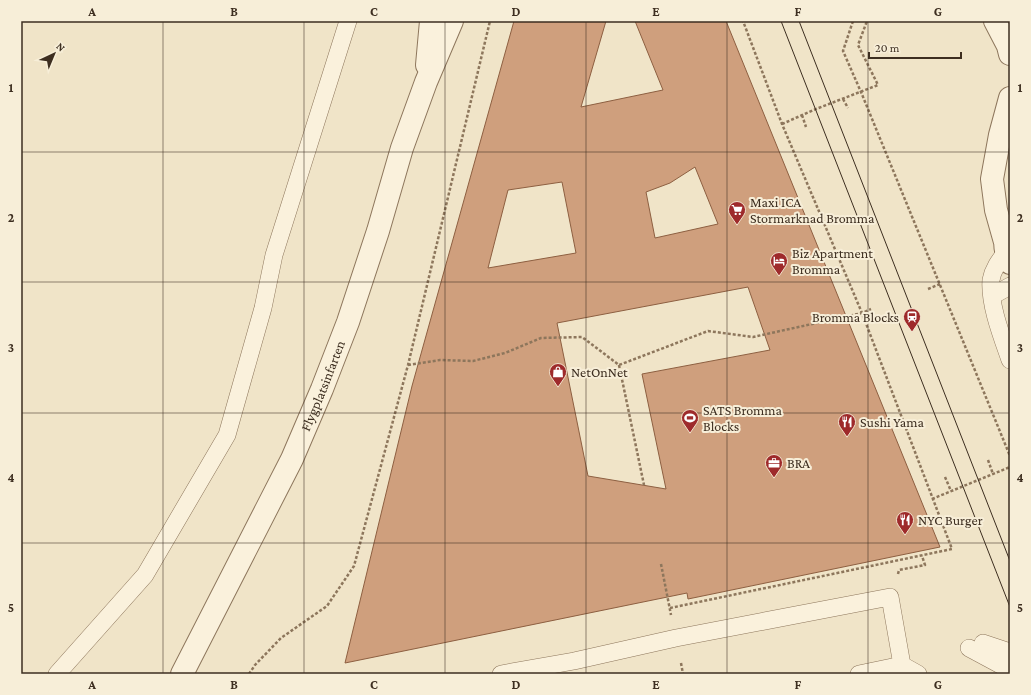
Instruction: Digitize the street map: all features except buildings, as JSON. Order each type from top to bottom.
[{"type":"street","name":"Flygplatsinfarten","points":[[426,82],[432,21]]},
{"type":"street","name":"Flygplatsinfarten","points":[[182,674],[292,459],[322,390],[348,322],[378,231],[402,148],[426,82],[452,21]]},
{"type":"street","points":[[995,21],[1008,46],[1010,54]]},
{"type":"street","points":[[1008,246],[996,210],[992,179],[1000,135],[1010,98]]},
{"type":"lane","points":[[57,674],[145,575],[227,435],[263,308],[274,255],[348,21]]},
{"type":"lane","points":[[1008,246],[997,264],[992,280],[992,296],[1000,332],[1010,360]]},
{"type":"lane","points":[[992,296],[1010,286]]},
{"type":"lane","points":[[501,674],[575,668],[676,638],[890,597],[902,665]]},
{"type":"lane","points":[[1010,652],[976,645],[1010,670]]},
{"type":"lane","points":[[859,674],[902,665],[918,674]]},
{"type":"path","points":[[249,674],[255,665],[281,638],[327,606],[354,566],[408,365],[490,21]]},
{"type":"path","points":[[670,608],[952,549],[862,313],[782,124],[744,21]]},
{"type":"path","points":[[853,21],[843,51],[1010,456]]},
{"type":"path","points":[[782,124],[878,85],[858,45],[866,21]]},
{"type":"path","points":[[844,99],[848,108]]},
{"type":"path","points":[[802,115],[806,127]]},
{"type":"path","points":[[928,289],[940,284]]},
{"type":"path","points":[[618,365],[708,331],[753,337],[862,313],[871,309]]},
{"type":"path","points":[[408,365],[440,360],[473,361],[506,353],[541,338],[582,338],[618,365],[644,485]]},
{"type":"path","points":[[988,460],[993,474]]},
{"type":"path","points":[[932,499],[1010,467]]},
{"type":"path","points":[[946,477],[951,491]]},
{"type":"path","points":[[899,570],[924,565],[922,556]]},
{"type":"path","points":[[661,564],[669,602]]},
{"type":"tram line","points":[[781,21],[1010,607]]},
{"type":"tram line","points":[[799,21],[1010,561]]},
{"type":"place","name":"Maxi ICA Stormarknad Bromma","points":[[737,225]]},
{"type":"place","name":"Biz Apartment Bromma","points":[[779,276]]},
{"type":"place","name":"Bromma Blocks","points":[[912,332]]},
{"type":"place","name":"NetOnNet","points":[[558,387]]},
{"type":"place","name":"SATS Bromma Blocks","points":[[690,433]]},
{"type":"place","name":"Sushi Yama","points":[[847,437]]},
{"type":"place","name":"BRA","points":[[774,478]]},
{"type":"place","name":"NYC Burger","points":[[905,535]]}]
